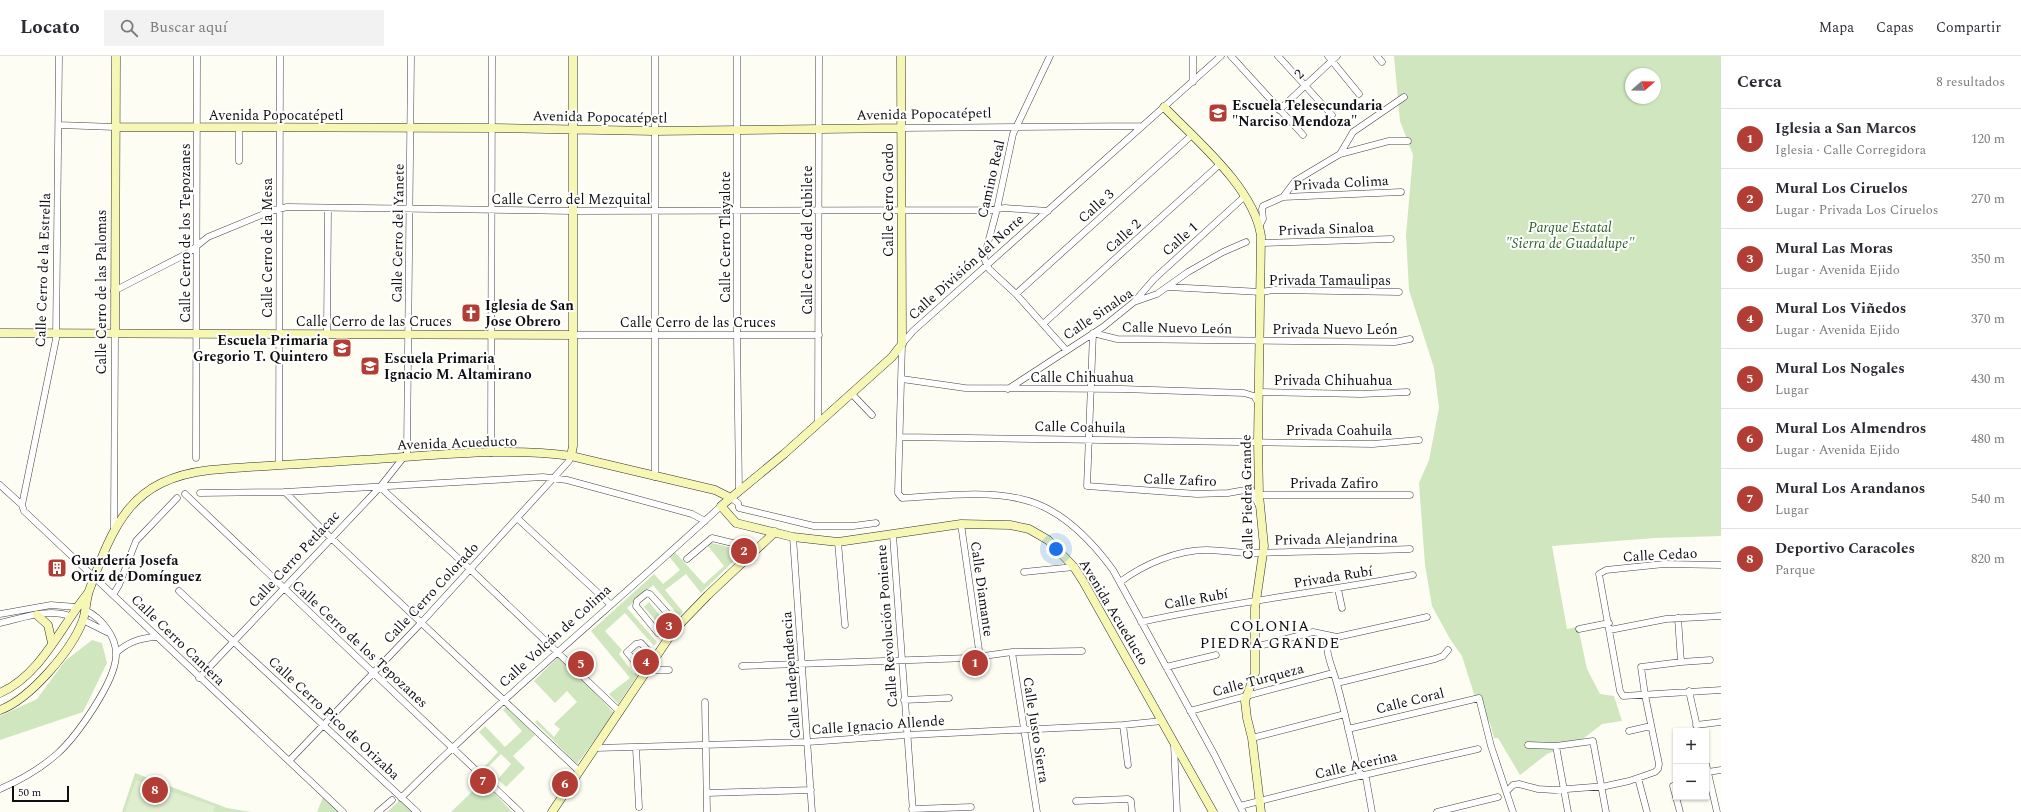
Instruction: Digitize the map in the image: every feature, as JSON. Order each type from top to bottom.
[{"type":"street","name":"Calle Cerro de la Estrella","points":[[22,505],[56,334],[59,56]]},
{"type":"street","name":"Calle Cerro de las Palomas","points":[[114,529],[116,56]]},
{"type":"street","name":"Calle Cerro de los Tepozanes","points":[[196,458],[197,56]]},
{"type":"street","name":"Calle Cerro de la Mesa","points":[[278,464],[280,56]]},
{"type":"street","name":"Calle Cerro del Yanete","points":[[406,457],[409,445],[411,56]]},
{"type":"street","points":[[491,453],[492,56]]},
{"type":"street","points":[[571,456],[573,446],[573,56]]},
{"type":"street","points":[[655,56],[655,477]]},
{"type":"street","name":"Calle Cerro Tlayalote","points":[[737,56],[737,335],[739,491]]},
{"type":"street","name":"Calle Cerro del Cubilete","points":[[818,424],[819,56]]},
{"type":"street","name":"Calle Cerro Gordo","points":[[901,56],[902,344]]},
{"type":"street","name":"Camino Real","points":[[987,266],[985,255],[1016,126],[1050,56]]},
{"type":"street","points":[[1193,56],[1193,82]]},
{"type":"street","name":"Calle División del Norte","points":[[731,498],[852,394],[892,357],[913,331],[1221,56]]},
{"type":"street","points":[[1231,56],[1279,110],[1303,134]]},
{"type":"street","points":[[1278,56],[1332,115]]},
{"type":"street","name":"2","points":[[1279,110],[1330,58],[1337,56]]},
{"type":"street","points":[[1376,56],[1382,62]]},
{"type":"street","points":[[1330,58],[1359,94]]},
{"type":"street","points":[[1340,154],[1353,132],[1404,97]]},
{"type":"street","name":"Calle Piedra Grande","points":[[1164,107],[1192,135],[1245,196],[1259,227],[1261,243],[1261,292],[1258,442],[1259,495],[1264,546],[1256,601],[1254,680],[1246,695],[1246,713],[1252,738],[1261,812]]},
{"type":"street","name":"Avenida Popocatépetl","points":[[58,124],[115,127],[197,128],[491,128],[654,131],[819,128],[1142,126]]},
{"type":"street","points":[[238,127],[239,161]]},
{"type":"street","name":"Calle 3","points":[[1016,294],[1192,135]]},
{"type":"street","points":[[1259,227],[1263,219],[1262,207],[1283,197],[1295,181],[1340,154],[1389,141],[1408,141]]},
{"type":"street","name":"Calle 2","points":[[1043,324],[1219,165]]},
{"type":"street","name":"Privada Colima","points":[[1283,197],[1401,192]]},
{"type":"street","name":"Calle 1","points":[[1134,302],[1154,279],[1245,196]]},
{"type":"street","points":[[328,208],[328,333]]},
{"type":"street","name":"Calle Cerro del Mezquital","points":[[114,291],[188,253],[208,238],[279,209],[819,211],[1005,208],[1048,211]]},
{"type":"street","name":"Privada Sinaloa","points":[[1261,243],[1391,239]]},
{"type":"street","name":"Calle Sinaloa","points":[[1008,389],[1066,350],[1093,334],[1134,302],[1157,294],[1188,272],[1223,252],[1246,242]]},
{"type":"street","points":[[987,266],[1016,294],[1066,350]]},
{"type":"street","name":"Privada Tamaulipas","points":[[1168,287],[1261,292],[1274,290],[1399,292]]},
{"type":"street","name":"Calle Cerro de las Cruces","points":[[0,333],[819,335]]},
{"type":"street","points":[[1089,439],[1093,334]]},
{"type":"street","name":"Calle Nuevo León","points":[[1093,334],[1117,339],[1260,341]]},
{"type":"street","name":"Privada Nuevo León","points":[[1260,341],[1395,342],[1410,339]]},
{"type":"street","points":[[900,437],[902,344]]},
{"type":"street","name":"Calle Chihuahua","points":[[902,379],[952,387],[1090,390],[1122,389],[1244,393],[1254,396],[1258,402]]},
{"type":"street","name":"Privada Chihuahua","points":[[1259,392],[1361,394],[1407,392]]},
{"type":"street","points":[[852,394],[872,415]]},
{"type":"street","name":"Avenida Acueducto","points":[[900,437],[899,496],[1004,496],[1038,504],[1074,527],[1102,555],[1120,582],[1243,812]]},
{"type":"street","name":"Calle Coahuila","points":[[900,437],[1258,442]]},
{"type":"street","name":"Calle Zafiro","points":[[1089,439],[1087,486],[1198,494],[1228,493],[1251,489],[1256,503],[1260,507]]},
{"type":"street","name":"Privada Coahuila","points":[[1258,442],[1374,444],[1419,440]]},
{"type":"street","name":"Avenida Acueducto","points":[[83,620],[88,592],[104,548],[114,529],[130,507],[141,496],[169,478],[197,471],[278,464],[491,453],[571,456],[715,490],[738,503],[739,508],[803,524],[838,527],[876,523]]},
{"type":"street","name":"Calle Cerro Colorado","points":[[288,761],[421,622],[569,461],[571,456]]},
{"type":"street","name":"Calle Cerro Petlacac","points":[[199,678],[330,538],[380,487],[406,457]]},
{"type":"street","points":[[200,493],[285,492],[542,477],[566,480],[692,514],[705,521]]},
{"type":"street","name":"Calle Cerro Cantera","points":[[0,485],[22,505],[24,511],[95,576],[199,678],[343,812]]},
{"type":"street","points":[[380,487],[470,569],[620,712]]},
{"type":"street","points":[[285,492],[330,538],[579,771]]},
{"type":"street","name":"Calle Cerro de los Tepozanes","points":[[184,494],[520,812]]},
{"type":"street","name":"Privada Zafiro","points":[[1259,495],[1410,495]]},
{"type":"street","points":[[113,595],[119,586],[136,541],[177,498]]},
{"type":"street","name":"Calle Volcán de Colima","points":[[401,798],[452,747],[503,700],[731,498]]},
{"type":"street","name":"Avenida Acueducto","points":[[721,506],[736,523],[794,537],[838,542],[961,524],[1010,525],[1029,529],[1048,540],[1074,567],[1114,634],[1213,812]]},
{"type":"street","points":[[517,518],[610,604]]},
{"type":"street","name":"Calle Diamante","points":[[961,524],[980,657]]},
{"type":"street","points":[[552,812],[620,712],[644,669],[656,658],[678,625],[775,532]]},
{"type":"street","name":"Calle Revolución Poniente","points":[[893,535],[912,810]]},
{"type":"street","name":"Calle Independencia","points":[[794,537],[812,812]]},
{"type":"street","points":[[687,559],[712,538],[757,549]]},
{"type":"street","points":[[838,542],[845,625]]},
{"type":"street","name":"Privada Alejandrina","points":[[1120,582],[1130,574],[1160,560],[1192,551],[1206,550],[1262,553],[1410,549]]},
{"type":"street","name":"Calle Cedao","points":[[1609,622],[1599,578],[1600,572],[1606,570],[1664,564],[1721,565]]},
{"type":"street","points":[[1024,572],[1074,567]]},
{"type":"street","name":"Privada Rubí","points":[[1256,601],[1338,590],[1413,575]]},
{"type":"street","name":"Calle Cerro Pico de Orizaba","points":[[179,590],[417,812]]},
{"type":"street","points":[[1338,590],[1342,608]]},
{"type":"street","name":"Avenida Acueducto","points":[[0,693],[23,678],[52,643],[88,592]]},
{"type":"street","points":[[658,633],[636,606],[637,601],[647,593],[650,594],[678,625]]},
{"type":"street","name":"Calle Rubí","points":[[1141,622],[1190,611],[1256,601]]},
{"type":"street","points":[[0,789],[37,770],[70,741],[96,703],[110,676],[116,653],[110,634],[98,617],[85,610],[76,607],[51,605],[1,611]]},
{"type":"street","points":[[0,623],[53,612],[83,620],[102,628],[110,634]]},
{"type":"street","points":[[37,615],[48,625],[52,643]]},
{"type":"street","points":[[1610,630],[1678,618],[1721,616]]},
{"type":"street","points":[[1255,647],[1313,632],[1337,637],[1427,617]]},
{"type":"street","points":[[1678,618],[1681,662]]},
{"type":"street","points":[[0,710],[23,696],[44,677],[64,651],[83,620]]},
{"type":"street","points":[[1579,629],[1609,622],[1620,691],[1623,696],[1721,690]]},
{"type":"street","points":[[116,653],[124,646],[137,639],[156,636]]},
{"type":"street","points":[[1328,636],[1327,647],[1333,673],[1345,714],[1358,771],[1364,776],[1367,782],[1372,812]]},
{"type":"street","points":[[656,658],[642,644],[636,644],[628,652],[644,669],[669,670]]},
{"type":"street","points":[[1337,683],[1435,659],[1443,656],[1448,650]]},
{"type":"street","points":[[742,666],[801,662],[980,657],[1012,652],[1082,652]]},
{"type":"street","name":"Calle Justo Sierra","points":[[1012,652],[1037,812]]},
{"type":"street","points":[[1166,668],[1216,655]]},
{"type":"street","points":[[1513,812],[1507,791],[1514,785],[1518,784],[1546,790],[1602,786],[1629,781],[1658,769],[1641,667],[1710,660]]},
{"type":"street","name":"Calle Turqueza","points":[[1190,711],[1333,673]]},
{"type":"street","points":[[1689,691],[1697,728],[1721,722]]},
{"type":"street","name":"Calle Coral","points":[[1348,729],[1477,697],[1480,700],[1491,746],[1507,791]]},
{"type":"street","points":[[904,700],[949,698]]},
{"type":"street","points":[[705,702],[707,812]]},
{"type":"street","points":[[1252,738],[1345,714]]},
{"type":"street","name":"Calle Ignacio Allende","points":[[596,748],[808,742],[907,735],[1123,725],[1162,721]]},
{"type":"street","points":[[1123,725],[1128,765]]},
{"type":"street","points":[[1629,731],[1651,726]]},
{"type":"street","points":[[1528,745],[1556,746],[1593,742],[1606,812]]},
{"type":"street","points":[[1174,744],[1177,812]]},
{"type":"street","points":[[1556,746],[1568,812]]},
{"type":"street","points":[[636,748],[639,807]]},
{"type":"street","name":"Calle Acerina","points":[[1240,806],[1364,776],[1374,772],[1478,749]]},
{"type":"street","points":[[1709,772],[1721,770]]},
{"type":"street","points":[[1709,776],[1717,812]]},
{"type":"street","points":[[1638,778],[1646,812]]},
{"type":"street","points":[[707,792],[811,790]]},
{"type":"street","points":[[1437,812],[1498,797]]},
{"type":"street","points":[[1076,801],[1128,799],[1131,801],[1132,812]]},
{"type":"street","points":[[378,812],[392,800]]},
{"type":"street","points":[[1677,800],[1680,812]]},
{"type":"street","points":[[912,810],[971,807]]},
{"type":"green space","name":"Parque Estatal \"Sierra de Guadalupe\"","points":[[1394,56],[1721,56],[1721,536],[1655,538],[1552,546],[1567,629],[1578,627],[1587,669],[1600,694],[1614,696],[1622,721],[1602,724],[1580,741],[1547,754],[1520,775],[1498,738],[1494,738],[1490,723],[1475,697],[1462,656],[1450,639],[1432,606],[1425,565],[1419,483],[1429,460],[1439,408],[1434,368],[1409,290],[1406,235],[1413,155],[1400,121]]},
{"type":"green space","points":[[712,543],[744,551],[701,593],[686,574],[665,590],[683,612],[679,616],[653,585],[627,608],[657,642],[654,646],[625,613],[605,631],[622,650],[619,654],[634,674],[644,664],[635,652],[636,650],[646,662],[648,660],[618,704],[609,694],[630,678],[591,631],[654,574],[663,584],[680,570],[668,555],[673,550],[704,584],[724,566],[708,546]]},
{"type":"green space","points":[[649,602],[669,626],[665,631],[644,607]]},
{"type":"green space","points":[[92,640],[102,643],[107,663],[83,712],[0,740],[0,716],[37,699],[65,661]]},
{"type":"green space","points":[[560,655],[614,713],[577,764],[535,722],[537,720],[554,737],[560,729],[554,724],[577,702],[567,691],[555,703],[534,681]]},
{"type":"green space","points":[[507,706],[535,735],[513,756],[525,768],[506,787],[498,779],[511,764],[501,754],[487,768],[483,768],[498,752],[479,732],[485,726],[505,747],[522,731],[503,710]]},
{"type":"green space","points":[[135,773],[227,808],[251,812],[122,812]]},
{"type":"green space","points":[[136,780],[215,806],[213,812],[125,812]]},
{"type":"green space","points":[[483,781],[512,812],[451,812]]},
{"type":"green space","points":[[323,797],[340,812],[317,812]]},
{"type":"green space","points":[[400,800],[414,812],[387,812]]},
{"type":"place","name":"Escuela Telesecundaria \"Narciso Mendoza\"","points":[[1218,113]]},
{"type":"place","name":"Iglesia de San Jose Obrero","points":[[471,313]]},
{"type":"place","name":"Escuela Primaria Gregorio T. Quintero","points":[[342,348]]},
{"type":"place","name":"Escuela Primaria Ignacio M. Altamirano","points":[[370,366]]},
{"type":"place","name":"Mural Los Ciruelos","points":[[744,551]]},
{"type":"place","name":"Guardería Josefa Ortiz de Domínguez","points":[[57,568]]},
{"type":"place","name":"Mural Las Moras","points":[[669,626]]},
{"type":"place","name":"Mural Los Viñedos","points":[[646,662]]},
{"type":"place","name":"Iglesia a San Marcos","points":[[975,663]]},
{"type":"place","name":"Mural Los Nogales","points":[[581,664]]},
{"type":"place","name":"Mural Los Arandanos","points":[[483,781]]},
{"type":"place","name":"Mural Los Almendros","points":[[565,784]]},
{"type":"place","name":"Deportivo Caracoles","points":[[155,790]]},
{"type":"district","name":"COLONIA PIEDRA GRANDE","points":[[1270,634]]}]
